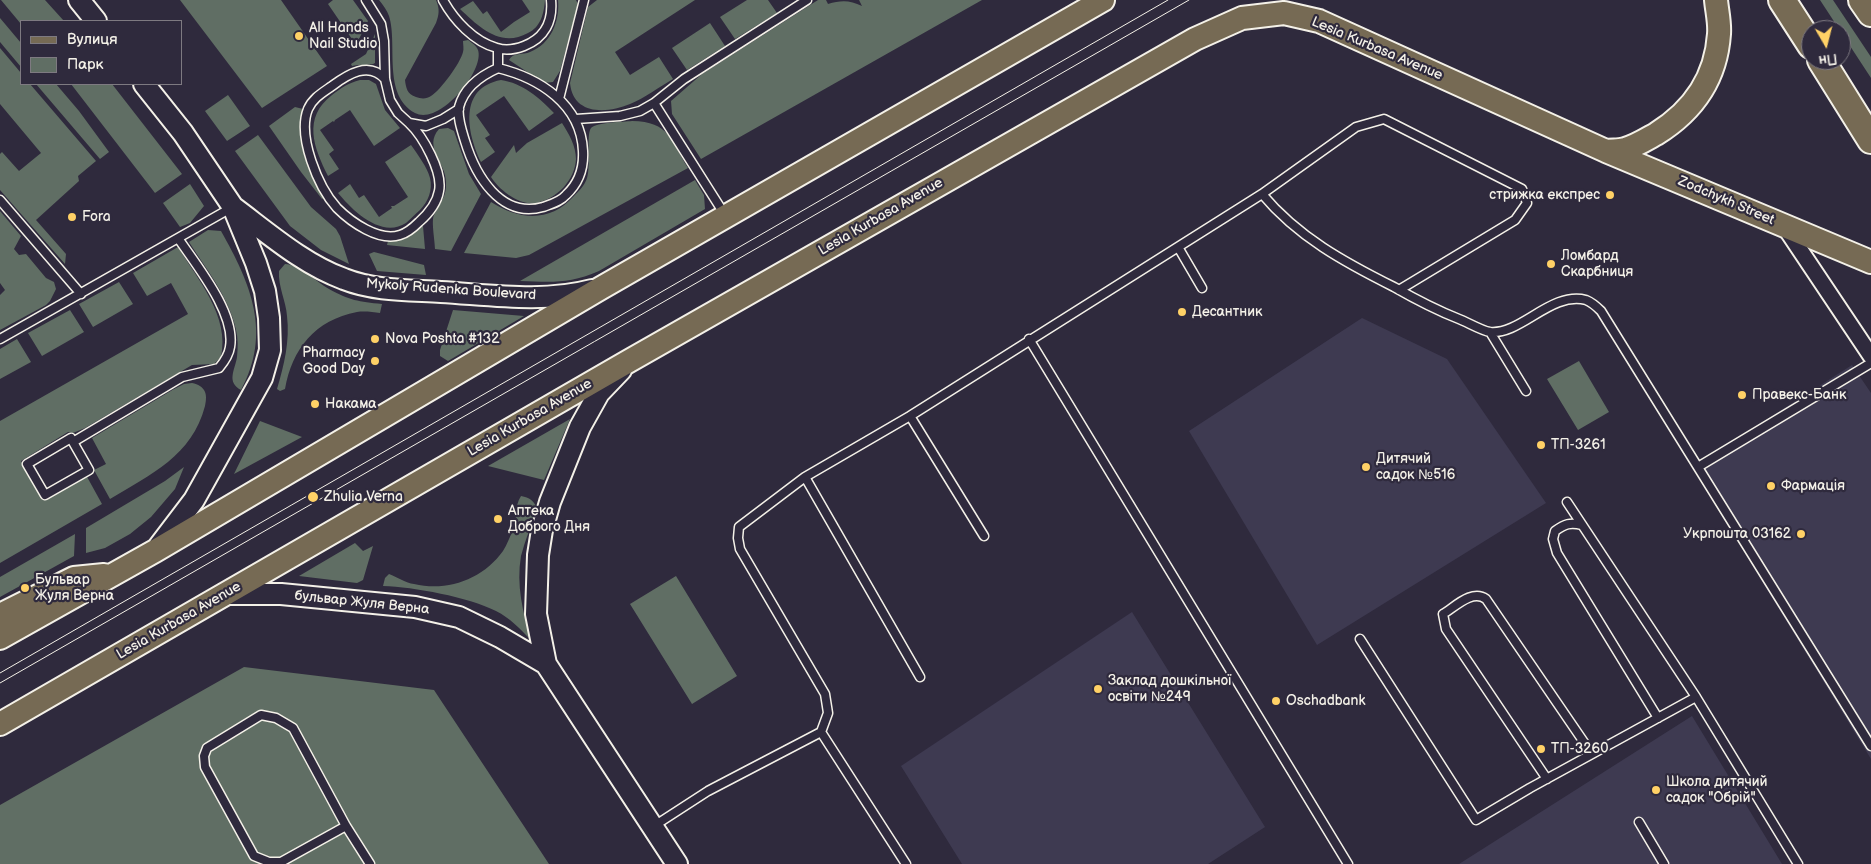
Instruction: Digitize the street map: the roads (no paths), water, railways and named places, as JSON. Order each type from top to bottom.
[{"type":"highway","points":[[1782,0],[1801,29]]},
{"type":"highway","points":[[1862,0],[1871,13]]},
{"type":"highway","points":[[1827,70],[1871,140]]},
{"type":"main road","points":[[0,638],[155,551],[601,288],[1103,0]]},
{"type":"main road","points":[[1606,151],[1625,149],[1648,138],[1672,124],[1696,101],[1709,78],[1716,57],[1719,33],[1716,0]]},
{"type":"main road","name":"Lesia Kurbasa Avenue","points":[[0,724],[629,361],[1195,39],[1242,18],[1284,13],[1319,21],[1606,151]]},
{"type":"main road","name":"Zodchykh Street","points":[[1606,151],[1783,224]]},
{"type":"main road","points":[[1783,224],[1871,262]]},
{"type":"main road","points":[[0,615],[74,578],[117,572]]},
{"type":"street","points":[[79,0],[95,20]]},
{"type":"street","name":"Mykoly Rudenka Boulevard","points":[[145,85],[182,133],[233,207],[265,291],[269,318],[270,350],[262,378],[228,442],[194,500],[155,551]]},
{"type":"street","name":"Mykoly Rudenka Boulevard","points":[[233,207],[313,264],[344,279],[373,287],[549,298],[572,296],[601,288]]},
{"type":"street","name":"Zodchykh Street","points":[[1783,224],[1871,356]]},
{"type":"street","name":"бульвар Жуля Верна","points":[[629,361],[599,394],[580,427],[550,502],[542,530],[538,555],[536,614],[546,664],[676,864]]},
{"type":"street","name":"бульвар Жуля Верна","points":[[225,594],[281,594],[415,606],[459,617],[500,637],[546,664]]},
{"type":"lane","points":[[366,0],[381,24],[386,79],[390,100],[398,113],[417,131],[434,163],[439,177],[437,199],[426,216],[412,229],[401,235],[384,236],[367,229],[348,217],[337,208],[327,194],[310,154],[305,137],[304,122],[314,98],[348,74],[371,71],[380,73],[386,79]]},
{"type":"lane","points":[[443,0],[454,18],[468,31],[498,49],[516,49],[534,42],[545,31],[552,14],[551,0]]},
{"type":"lane","points":[[560,99],[584,0]]},
{"type":"lane","points":[[576,119],[620,116],[640,111],[654,104],[684,79],[807,0]]},
{"type":"lane","points":[[498,49],[498,68]]},
{"type":"lane","points":[[498,68],[529,80],[560,99],[576,119],[583,143],[584,157],[581,174],[576,185],[565,197],[553,204],[535,209],[505,202],[490,190],[474,168],[460,123],[459,108],[463,97],[472,84],[485,74],[498,68]]},
{"type":"lane","points":[[654,104],[726,217]]},
{"type":"lane","points":[[409,123],[426,126],[443,119],[459,108]]},
{"type":"lane","points":[[653,827],[708,791],[821,732],[828,713],[825,694],[740,549],[738,538],[739,527],[805,477],[910,416],[1029,339],[1262,194],[1356,127],[1384,119],[1522,189],[1527,203],[1514,220],[1398,290]]},
{"type":"lane","points":[[1262,194],[1274,208],[1311,240],[1341,260],[1428,307],[1490,332],[1513,326],[1552,305],[1566,300],[1586,300],[1602,310],[1871,746]]},
{"type":"lane","points":[[0,200],[81,294]]},
{"type":"lane","points":[[0,339],[233,207]]},
{"type":"lane","points":[[73,442],[182,377],[219,368],[225,358],[230,348],[230,333],[226,320],[213,291],[178,238]]},
{"type":"lane","points":[[1178,247],[1202,288]]},
{"type":"lane","points":[[1490,332],[1526,391]]},
{"type":"lane","points":[[1029,339],[1348,864]]},
{"type":"lane","points":[[1698,467],[1871,363]]},
{"type":"lane","points":[[910,416],[984,536]]},
{"type":"lane","points":[[71,438],[73,442],[89,470],[45,495],[27,464],[71,438]]},
{"type":"lane","points":[[805,477],[920,677]]},
{"type":"lane","points":[[1567,502],[1696,697],[1798,864]]},
{"type":"lane","points":[[1582,525],[1564,524],[1554,531],[1553,539],[1557,553],[1658,718]]},
{"type":"lane","points":[[1547,779],[1446,629],[1444,614],[1473,595],[1481,595],[1486,599],[1592,754]]},
{"type":"lane","points":[[1360,640],[1476,820],[1696,697]]},
{"type":"lane","points":[[346,826],[281,862],[269,862],[254,856],[204,767],[206,748],[261,715],[276,718],[293,728],[346,826],[370,864]]},
{"type":"lane","points":[[821,732],[906,864]]},
{"type":"lane","points":[[1639,822],[1664,864]]},
{"type":"tram line","points":[[0,673],[1168,0]]},
{"type":"tram line","points":[[0,683],[1189,0]]},
{"type":"place","name":"All Hands Nail Studio","points":[[299,36]]},
{"type":"place","name":"стрижка експрес","points":[[1610,195]]},
{"type":"place","name":"Fora","points":[[72,217]]},
{"type":"place","name":"Ломбард Скарбниця","points":[[1551,264]]},
{"type":"place","name":"Десантник","points":[[1182,312]]},
{"type":"place","name":"Nova Poshta #132","points":[[375,339]]},
{"type":"place","name":"Pharmacy Good Day","points":[[375,361]]},
{"type":"place","name":"Правекс-Банк","points":[[1742,395]]},
{"type":"place","name":"Накама","points":[[315,404]]},
{"type":"place","name":"ТП-3261","points":[[1541,445]]},
{"type":"place","name":"Дитячий садок №516","points":[[1366,467]]},
{"type":"place","name":"Фармація","points":[[1771,486]]},
{"type":"place","name":"Zhulia Verna","points":[[313,497]]},
{"type":"place","name":"Аптека Доброго Дня","points":[[498,519]]},
{"type":"place","name":"Укрпошта 03162","points":[[1801,534]]},
{"type":"place","name":"Бульвар Жуля Верна","points":[[25,588]]},
{"type":"place","name":"Заклад дошкільної освіти №249","points":[[1098,689]]},
{"type":"place","name":"Oschadbank","points":[[1276,701]]},
{"type":"place","name":"ТП-3260","points":[[1541,749]]},
{"type":"place","name":"Школа дитячий садок \"Обрій\"","points":[[1656,790]]}]
